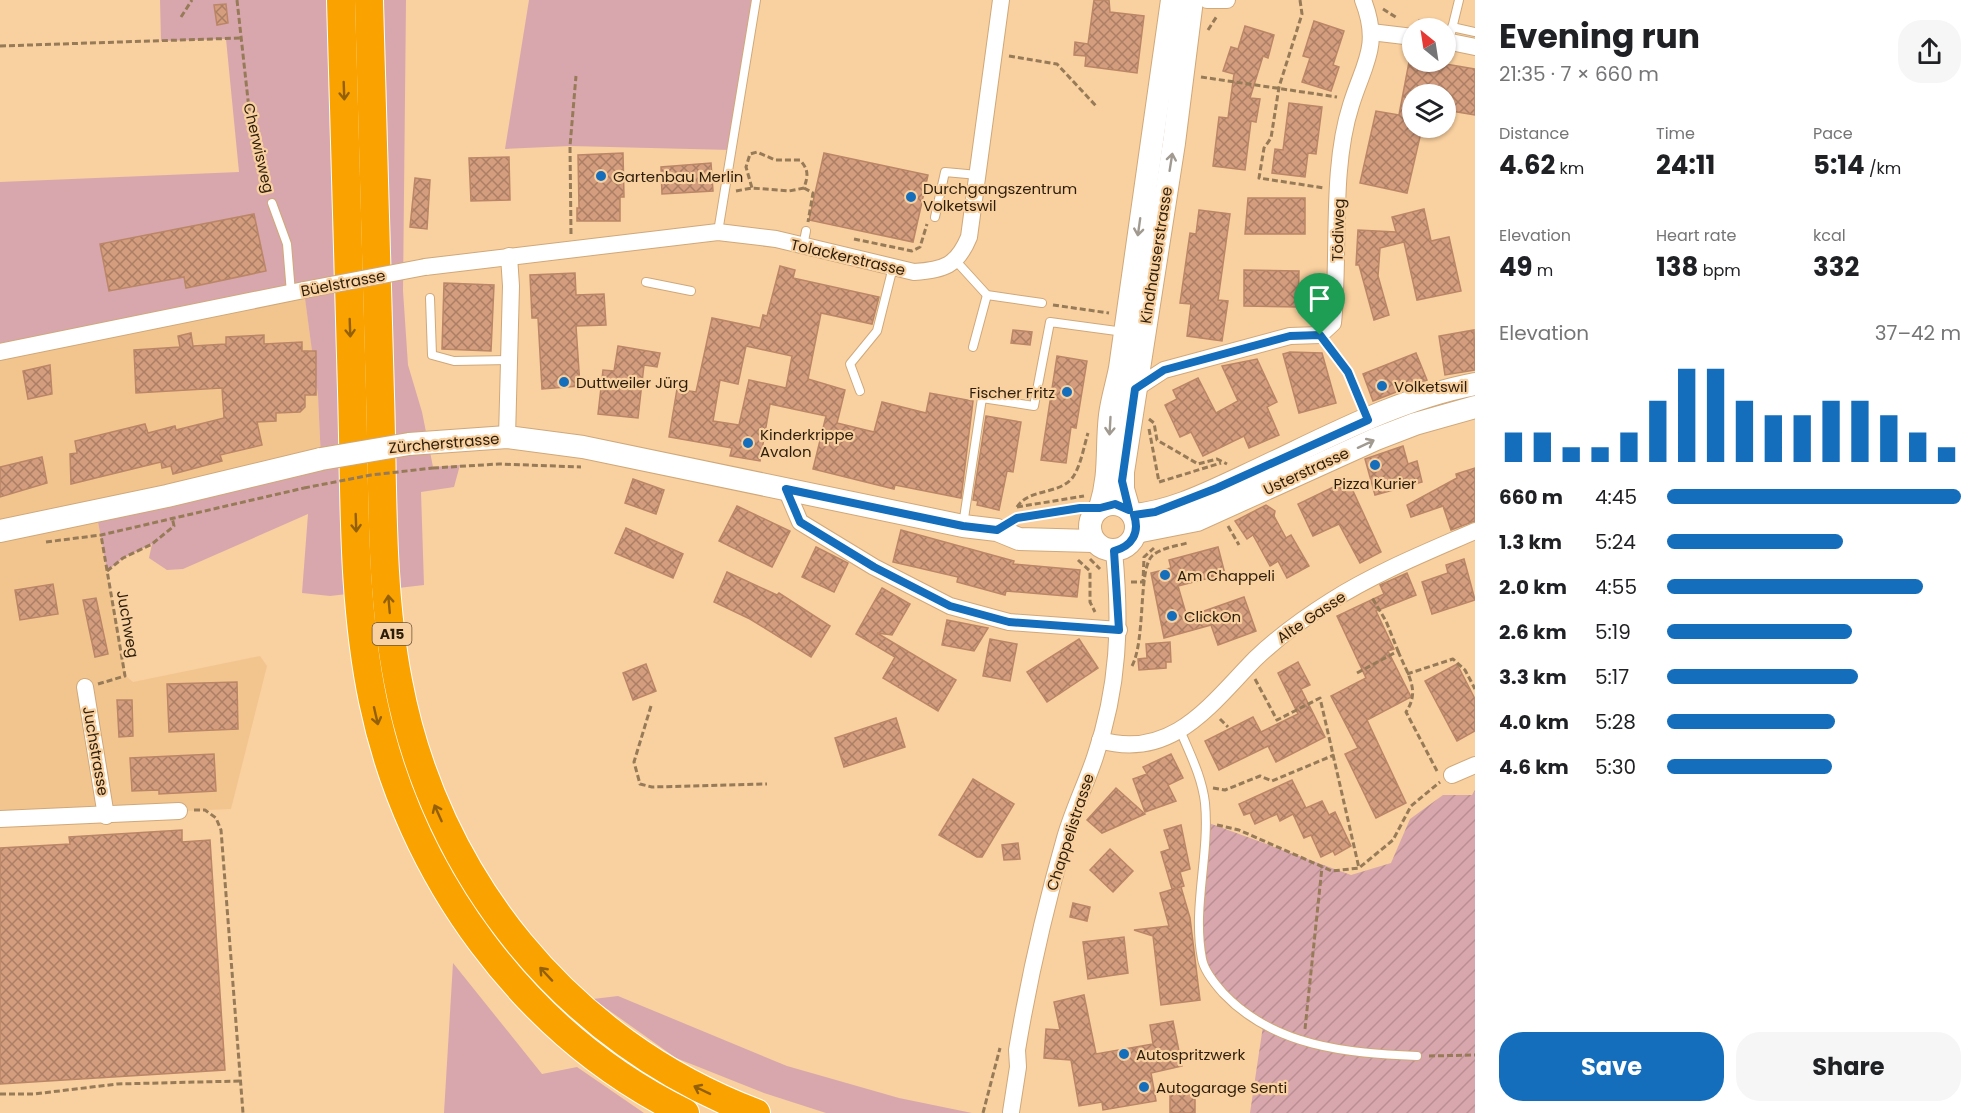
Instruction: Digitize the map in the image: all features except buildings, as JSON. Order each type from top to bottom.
[{"type":"highway","name":"A15","points":[[341,0],[360,597],[373,699],[392,773],[414,830],[445,888],[466,922],[511,978],[543,1012],[591,1053],[637,1085],[685,1113]]},
{"type":"highway","name":"A15","points":[[369,0],[387,575],[397,677],[417,759],[445,828],[476,884],[504,926],[548,976],[599,1024],[643,1056],[694,1086],[756,1113]]},
{"type":"main road","name":"Kindhauserstrasse","points":[[1090,523],[1106,487],[1110,457],[1110,413],[1126,330],[1172,0]]},
{"type":"main road","name":"Kindhauserstrasse","points":[[1133,519],[1122,481],[1135,389],[1126,330],[1174,143],[1192,0]]},
{"type":"main road","name":"Usterstrasse","points":[[1133,519],[1217,488],[1422,398],[1475,384]]},
{"type":"main road","name":"Usterstrasse","points":[[1133,519],[1197,520],[1376,439],[1475,406]]},
{"type":"main road","name":"Zürcherstrasse","points":[[0,531],[167,496],[321,459],[409,444],[507,437],[615,452],[963,526],[997,530],[1020,525],[1061,526],[1090,523]]},
{"type":"main road","points":[[1115,504],[1133,519],[1128,545],[1114,551],[1099,546],[1090,523],[1115,504]]},
{"type":"street","points":[[956,261],[969,237],[996,54],[1001,0]]},
{"type":"street","points":[[1207,0],[1227,0]]},
{"type":"street","name":"Tödiweg","points":[[1320,335],[1333,323],[1343,138],[1353,99],[1369,62],[1371,32],[1363,0]]},
{"type":"street","points":[[1371,32],[1402,30]]},
{"type":"street","points":[[1456,39],[1475,47]]},
{"type":"street","name":"Tolackerstrasse","points":[[509,256],[718,232],[804,239],[914,272],[936,271],[956,261]]},
{"type":"street","points":[[507,437],[511,286],[509,256]]},
{"type":"street","name":"Büelstrasse","points":[[0,352],[425,267],[509,256]]},
{"type":"street","points":[[1126,330],[1164,370]]},
{"type":"street","points":[[1135,389],[1164,370],[1290,336],[1320,335]]},
{"type":"street","points":[[786,489],[800,522],[933,599],[969,612],[1009,622],[1112,629]]},
{"type":"street","name":"Alte Gasse","points":[[1100,740],[1134,747],[1180,730],[1210,709],[1281,635],[1332,600],[1475,531]]},
{"type":"street","name":"Chappelistrasse","points":[[1011,1112],[1018,1067],[1017,1050],[1041,925],[1066,834],[1100,740],[1116,673],[1112,629],[1114,551]]},
{"type":"street","name":"Juchstrasse","points":[[85,687],[106,816]]},
{"type":"street","points":[[1452,775],[1475,765]]},
{"type":"street","name":"Juchstrasse","points":[[0,819],[179,811]]},
{"type":"lane","points":[[718,232],[756,0]]},
{"type":"lane","points":[[1454,18],[1459,0]]},
{"type":"lane","points":[[1456,35],[1475,32]]},
{"type":"lane","points":[[935,217],[945,172],[978,175]]},
{"type":"lane","name":"Cherwisweg","points":[[272,203],[287,244],[298,291]]},
{"type":"lane","points":[[956,261],[987,295],[1042,303]]},
{"type":"lane","points":[[860,391],[850,364],[877,331],[893,267]]},
{"type":"lane","points":[[646,282],[692,291]]},
{"type":"lane","points":[[973,347],[987,295]]},
{"type":"lane","points":[[430,298],[432,355],[454,361],[509,360]]},
{"type":"lane","points":[[963,526],[982,399],[1034,406],[1050,322],[1126,330]]},
{"type":"lane","points":[[1180,730],[1202,788],[1206,822],[1199,935],[1202,962],[1215,985],[1238,1009],[1264,1026],[1304,1042],[1355,1053],[1417,1056]]},
{"type":"path","points":[[181,17],[192,0]]},
{"type":"path","name":"Cherwisweg","points":[[237,0],[250,118],[272,203]]},
{"type":"path","points":[[1300,0],[1302,14],[1279,87],[1271,138],[1264,148],[1259,178],[1340,190]]},
{"type":"path","points":[[1381,7],[1394,17],[1402,18]]},
{"type":"path","points":[[0,46],[241,38]]},
{"type":"path","points":[[996,54],[1057,64],[1097,107]]},
{"type":"path","points":[[572,248],[570,146],[576,76]]},
{"type":"path","points":[[1203,77],[1353,99]]},
{"type":"path","points":[[752,188],[746,159],[750,154],[757,152],[775,159],[800,160],[806,167],[808,177],[804,188]]},
{"type":"path","points":[[725,188],[747,191],[752,188],[789,191],[804,188],[813,193],[804,239]]},
{"type":"path","points":[[854,239],[912,251],[920,247],[929,216],[935,217]]},
{"type":"path","points":[[1042,303],[1126,330]]},
{"type":"path","points":[[1320,335],[1348,372],[1368,420]]},
{"type":"path","points":[[1149,419],[1154,423],[1157,440],[1198,464],[1217,459],[1230,464]]},
{"type":"path","points":[[1090,523],[1017,507],[1023,498],[1064,484],[1073,477],[1089,432],[1095,429]]},
{"type":"path","points":[[1159,482],[1221,462]]},
{"type":"path","name":"Zürcherstrasse","points":[[45,542],[101,535],[304,488],[371,475],[499,464],[588,468]]},
{"type":"path","points":[[997,530],[1017,518],[1080,508],[1090,523],[1104,574]]},
{"type":"path","points":[[107,571],[123,558],[152,544],[174,526],[172,518]]},
{"type":"path","name":"Juchweg","points":[[85,687],[125,676],[101,535]]},
{"type":"path","points":[[1234,535],[1239,545]]},
{"type":"path","points":[[1143,582],[1149,560],[1154,554],[1194,540]]},
{"type":"path","points":[[1116,673],[1126,676],[1136,658],[1141,637],[1144,557],[1148,551]]},
{"type":"path","points":[[1071,560],[1080,561],[1090,571],[1090,602],[1112,629]]},
{"type":"path","points":[[1206,822],[1239,830],[1332,871],[1359,868],[1393,840],[1411,806],[1429,789],[1443,781],[1406,712],[1415,693],[1386,621],[1364,584]]},
{"type":"path","points":[[1357,673],[1398,651]]},
{"type":"path","points":[[1407,674],[1453,659],[1465,670],[1475,689]]},
{"type":"path","points":[[1249,667],[1277,720],[1320,698],[1359,868]]},
{"type":"path","points":[[651,706],[634,762],[640,784],[652,787],[767,784]]},
{"type":"path","points":[[1202,788],[1225,790],[1260,776],[1272,782],[1334,755]]},
{"type":"path","points":[[179,811],[205,810],[216,818],[221,830],[243,1113]]},
{"type":"path","points":[[1304,1042],[1322,867]]},
{"type":"path","points":[[1417,1056],[1475,1054]]},
{"type":"path","points":[[0,1094],[34,1094],[117,1084],[240,1081]]},
{"type":"shaded area","points":[[160,0],[406,0],[403,291],[408,365],[422,412],[433,467],[460,465],[454,487],[421,492],[424,585],[330,596],[302,593],[308,514],[183,569],[167,570],[149,558],[152,544],[123,558],[107,571],[96,511],[321,459],[318,396],[304,291],[0,352],[0,182],[239,172],[226,39],[161,41]]},
{"type":"shaded area","points":[[529,0],[756,0],[731,150],[570,146],[505,149]]},
{"type":"shaded area","points":[[304,290],[318,396],[321,459],[96,511],[126,676],[133,682],[260,656],[267,666],[231,809],[0,819],[0,352]]},
{"type":"shaded area","points":[[1475,790],[1475,1113],[1250,1113],[1263,1026],[1238,1009],[1202,962],[1206,822],[1351,875],[1391,863],[1410,819],[1443,795],[1472,795]]},
{"type":"shaded area","points":[[453,963],[542,1074],[577,1067],[644,1113],[444,1113]]},
{"type":"shaded area","points":[[618,996],[787,1066],[899,1098],[972,1113],[826,1113],[764,1093],[676,1058],[593,999]]},
{"type":"place","name":"Gartenbau Merlin","points":[[601,176]]},
{"type":"place","name":"Durchgangszentrum Volketswil","points":[[911,197]]},
{"type":"place","name":"Duttweiler Jürg","points":[[564,382]]},
{"type":"place","name":"Volketswil","points":[[1382,386]]},
{"type":"place","name":"Fischer Fritz","points":[[1067,392]]},
{"type":"place","name":"Kinderkrippe Avalon","points":[[748,443]]},
{"type":"place","name":"Pizza Kurier","points":[[1375,465]]},
{"type":"place","name":"Am Chappeli","points":[[1165,575]]},
{"type":"place","name":"ClickOn","points":[[1172,616]]},
{"type":"place","name":"Autospritzwerk","points":[[1124,1054]]},
{"type":"place","name":"Autogarage Senti","points":[[1144,1087]]},
{"type":"route","points":[[1320,335],[1348,372],[1368,420],[1217,488],[1165,509],[1134,515],[1137,526],[1133,539],[1122,549],[1114,551],[1119,630],[1009,622],[969,612],[933,599],[874,567],[800,522],[786,489],[963,526],[997,530],[1017,518],[1080,508],[1100,508],[1107,504],[1115,504],[1123,505],[1129,510],[1122,481],[1135,389],[1164,370],[1290,336],[1320,335]]}]
